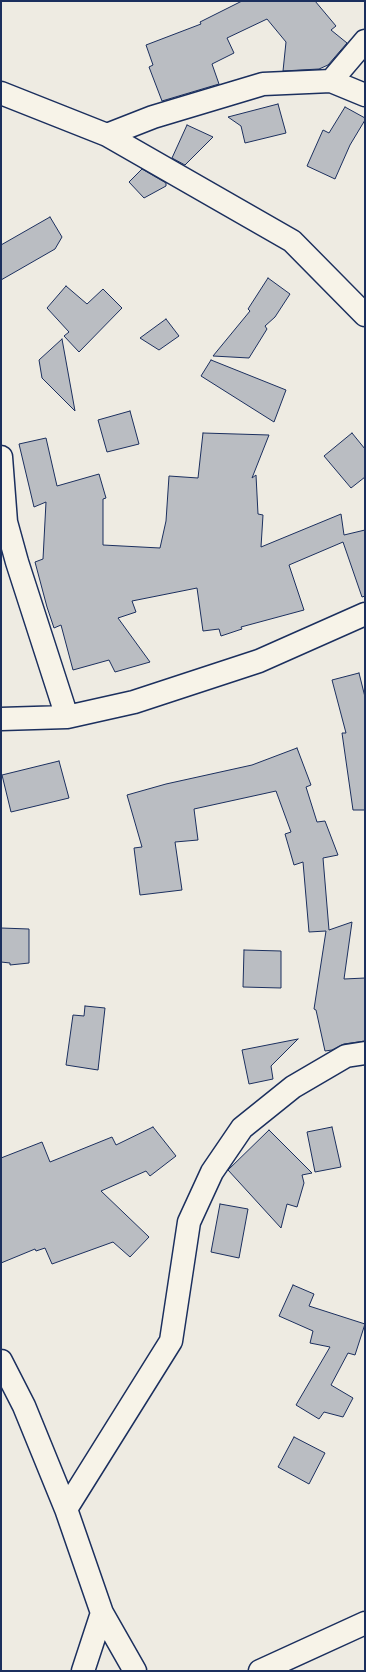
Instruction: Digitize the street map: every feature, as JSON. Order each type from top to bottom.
[{"type":"street","points":[[331,81],[365,41]]},
{"type":"street","points":[[107,136],[154,117],[264,84],[331,81],[365,96]]},
{"type":"street","points":[[1,93],[107,136],[292,241],[365,315]]},
{"type":"street","points":[[1,457],[6,522],[17,562],[67,717]]},
{"type":"street","points":[[1,719],[67,717],[134,702],[259,661],[365,614]]},
{"type":"street","points":[[66,1509],[171,1341],[189,1222],[212,1172],[242,1128],[293,1087],[346,1056],[365,1054]]},
{"type":"street","points":[[1,1361],[24,1406],[66,1509],[102,1613],[135,1671]]},
{"type":"street","points":[[83,1671],[102,1613]]},
{"type":"street","points":[[260,1671],[365,1623]]},
{"type":"building","points":[[242,1],[315,1],[336,26],[331,30],[347,43],[328,65],[319,69],[283,71],[286,42],[267,19],[227,38],[234,53],[212,64],[219,84],[162,101],[149,67],[153,65],[146,45],[201,24],[200,22]]},
{"type":"building","points":[[278,104],[286,133],[245,143],[241,126],[228,117]]},
{"type":"building","points":[[345,107],[365,118],[365,120],[350,145],[335,179],[307,166],[323,130],[329,133]]},
{"type":"building","points":[[187,125],[213,137],[185,165],[172,158]]},
{"type":"building","points":[[142,169],[166,183],[166,186],[144,198],[129,182]]},
{"type":"building","points":[[50,217],[62,237],[55,249],[1,280],[1,245]]},
{"type":"building","points":[[268,278],[290,294],[275,317],[265,326],[267,329],[249,358],[213,356],[250,311],[248,309]]},
{"type":"building","points":[[66,286],[87,304],[103,289],[122,308],[79,352],[64,336],[69,332],[47,308]]},
{"type":"building","points":[[166,319],[179,336],[159,350],[140,338]]},
{"type":"building","points":[[62,339],[75,411],[42,378],[39,360]]},
{"type":"building","points":[[211,360],[286,390],[274,422],[201,376]]},
{"type":"building","points":[[130,411],[139,444],[107,452],[98,420]]},
{"type":"building","points":[[203,433],[269,435],[252,478],[256,475],[258,514],[263,515],[261,547],[341,514],[344,535],[365,530],[365,596],[362,597],[343,542],[289,565],[304,610],[241,627],[242,629],[221,636],[219,629],[203,631],[197,588],[132,601],[136,612],[118,618],[150,662],[115,672],[109,660],[73,670],[61,625],[54,628],[35,562],[43,559],[46,502],[34,507],[19,444],[46,438],[57,486],[99,474],[106,498],[103,499],[103,545],[160,548],[166,521],[169,476],[198,478]]},
{"type":"building","points":[[352,433],[365,449],[365,477],[351,488],[324,456]]},
{"type":"building","points":[[359,673],[365,697],[365,810],[353,810],[342,733],[346,733],[332,680]]},
{"type":"building","points":[[297,748],[311,785],[306,787],[317,822],[325,821],[338,855],[323,858],[329,930],[352,922],[344,979],[365,978],[365,1041],[344,1044],[332,1050],[325,1051],[316,1010],[314,1009],[326,931],[309,932],[303,862],[294,865],[285,834],[291,832],[276,791],[194,809],[198,840],[175,842],[182,890],[140,895],[134,848],[142,847],[127,795],[166,784],[252,765]]},
{"type":"building","points":[[59,761],[69,798],[11,812],[2,775]]},
{"type":"building","points":[[1,928],[29,929],[29,963],[10,965],[10,963],[1,962]]},
{"type":"building","points":[[244,950],[281,951],[281,988],[243,987]]},
{"type":"building","points":[[85,1006],[105,1008],[98,1070],[66,1065],[73,1015],[84,1016]]},
{"type":"building","points":[[298,1039],[271,1066],[273,1079],[249,1084],[242,1050]]},
{"type":"building","points":[[153,1127],[176,1156],[150,1176],[146,1171],[101,1191],[149,1237],[130,1257],[113,1242],[52,1264],[45,1248],[36,1251],[35,1249],[1,1263],[1,1158],[42,1142],[50,1162],[112,1137],[116,1145]]},
{"type":"building","points":[[332,1127],[341,1167],[315,1172],[307,1132]]},
{"type":"building","points":[[269,1130],[312,1173],[302,1175],[304,1183],[297,1207],[287,1204],[281,1228],[228,1170]]},
{"type":"building","points":[[220,1204],[248,1209],[239,1258],[211,1252]]},
{"type":"building","points":[[293,1285],[314,1294],[309,1306],[365,1324],[355,1355],[348,1353],[331,1385],[353,1398],[343,1417],[324,1412],[319,1419],[296,1405],[330,1347],[310,1343],[313,1331],[279,1316]]},
{"type":"building","points":[[294,1437],[325,1453],[309,1484],[278,1467]]}]
